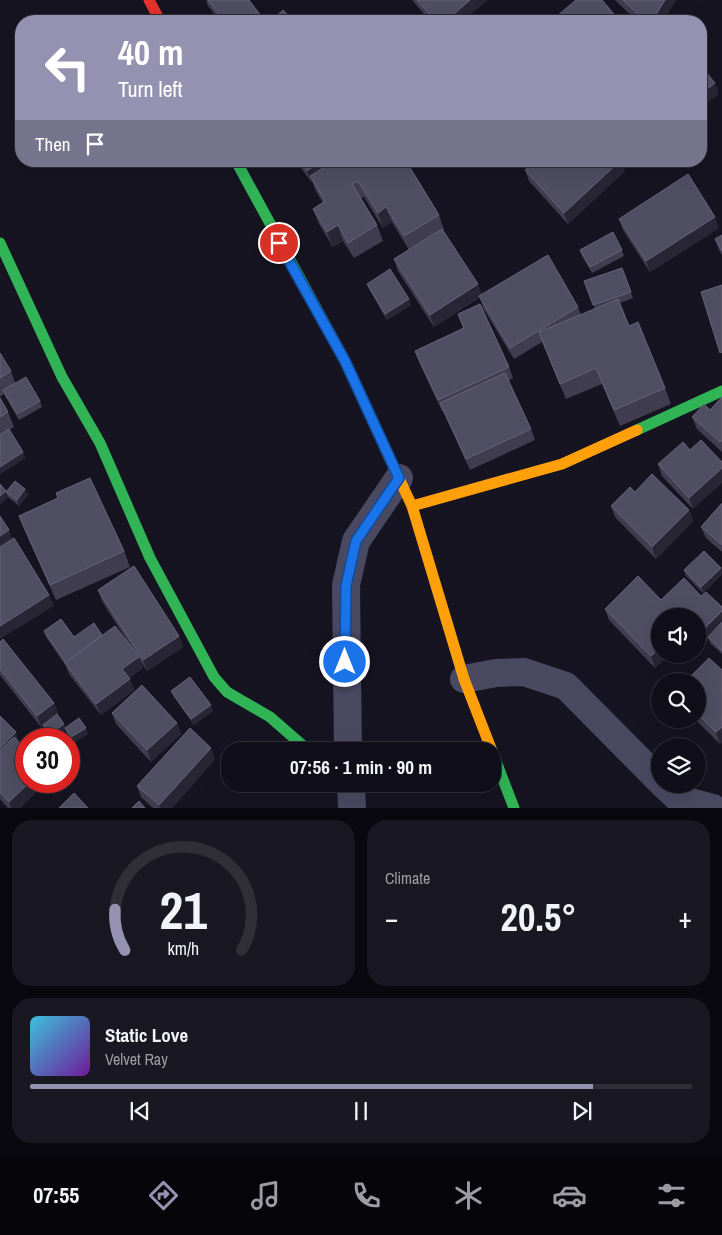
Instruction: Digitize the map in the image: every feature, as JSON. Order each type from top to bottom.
[{"type":"street","points":[[239,167],[345,361],[412,506],[464,679],[488,742]]},
{"type":"street","points":[[0,243],[62,377],[100,443],[150,558],[214,677],[227,692],[270,717],[299,742]]},
{"type":"street","points":[[412,506],[562,464],[722,391]]},
{"type":"street","points":[[348,742],[346,586],[356,541],[399,478]]},
{"type":"street","points":[[464,679],[496,673],[524,672],[566,686],[651,772]]},
{"type":"street","points":[[501,774],[514,808]]},
{"type":"street","points":[[673,793],[679,799],[713,808]]},
{"type":"building","points":[[208,0],[249,0],[260,15],[219,15]]},
{"type":"building","points":[[417,0],[470,0],[453,15],[431,15]]},
{"type":"building","points":[[576,0],[602,0],[615,15],[558,15]]},
{"type":"building","points":[[623,0],[665,0],[656,15],[639,15]]},
{"type":"building","points":[[283,10],[288,15],[277,15]]},
{"type":"building","points":[[707,73],[715,83],[707,89]]},
{"type":"building","points":[[304,167],[313,167],[307,171]]},
{"type":"building","points":[[324,167],[410,167],[439,215],[404,236],[386,207],[378,213],[358,181],[352,184],[377,225],[348,243],[338,225],[327,232],[313,209],[325,201],[310,176]]},
{"type":"building","points":[[528,167],[614,167],[564,213],[525,170]]},
{"type":"building","points":[[688,174],[715,217],[646,261],[619,219]]},
{"type":"building","points":[[442,229],[478,284],[430,315],[394,259]]},
{"type":"building","points":[[613,232],[622,250],[590,267],[580,250]]},
{"type":"building","points":[[722,235],[722,251],[715,239]]},
{"type":"building","points":[[548,255],[578,307],[510,348],[479,296]]},
{"type":"building","points":[[622,268],[631,292],[593,305],[584,281]]},
{"type":"building","points":[[390,269],[409,299],[385,314],[367,284]]},
{"type":"building","points":[[722,285],[722,352],[720,353],[701,292]]},
{"type":"building","points":[[618,299],[629,326],[638,322],[665,388],[614,410],[596,368],[560,384],[539,332]]},
{"type":"building","points":[[480,304],[509,367],[438,400],[415,351],[464,328],[458,314]]},
{"type":"building","points":[[0,353],[11,371],[0,378]]},
{"type":"building","points":[[505,373],[531,429],[466,459],[440,403]]},
{"type":"building","points":[[26,377],[40,401],[17,414],[3,390]]},
{"type":"building","points":[[722,397],[722,440],[720,442],[692,417],[704,404],[710,410]]},
{"type":"building","points":[[0,398],[8,412],[0,417]]},
{"type":"building","points":[[9,429],[23,452],[0,467],[0,435]]},
{"type":"building","points":[[701,440],[722,462],[722,468],[689,498],[658,464],[683,442],[690,450]]},
{"type":"building","points":[[652,474],[689,510],[652,547],[611,506],[630,487],[635,492]]},
{"type":"building","points":[[90,478],[124,551],[50,585],[19,516],[58,498],[56,493]]},
{"type":"building","points":[[15,481],[25,489],[17,500],[6,492]]},
{"type":"building","points":[[0,484],[6,491],[0,496]]},
{"type":"building","points":[[722,503],[722,545],[701,527]]},
{"type":"building","points":[[0,516],[9,530],[0,536]]},
{"type":"building","points":[[14,538],[49,595],[0,626],[0,547]]},
{"type":"building","points":[[704,551],[721,568],[701,587],[684,570]]},
{"type":"building","points":[[134,566],[179,636],[143,660],[98,590]]},
{"type":"building","points":[[638,576],[661,600],[684,578],[701,596],[706,592],[722,607],[722,611],[706,627],[706,608],[651,608],[651,656],[605,609]]},
{"type":"building","points":[[61,619],[74,637],[94,623],[102,635],[66,663],[44,631]]},
{"type":"building","points":[[722,622],[722,651],[708,637]]},
{"type":"building","points":[[115,626],[139,657],[122,669],[130,679],[96,704],[65,663]]},
{"type":"building","points":[[3,639],[54,703],[37,716],[0,669],[0,642]]},
{"type":"building","points":[[709,658],[722,670],[722,727],[716,732],[706,722],[706,673],[694,673]]},
{"type":"building","points":[[190,677],[211,705],[191,719],[171,691]]},
{"type":"building","points":[[142,685],[177,723],[147,750],[112,713]]},
{"type":"building","points":[[57,714],[64,724],[58,728],[45,728],[43,725]]},
{"type":"building","points":[[0,716],[15,733],[0,748]]},
{"type":"building","points":[[79,718],[86,728],[80,732],[80,728],[65,728]]},
{"type":"building","points":[[190,728],[211,748],[159,805],[137,786]]},
{"type":"building","points":[[15,738],[15,793],[18,793],[9,802],[0,792],[0,750]]},
{"type":"building","points":[[74,793],[88,808],[59,808]]},
{"type":"building","points":[[139,801],[145,808],[132,808]]},
{"type":"traffic: fast","points":[[239,167],[345,361],[397,474]]},
{"type":"traffic: fast","points":[[0,243],[62,377],[100,443],[150,558],[214,677],[227,692],[270,717],[299,742]]},
{"type":"traffic: fast","points":[[637,430],[722,391]]},
{"type":"traffic: fast","points":[[501,774],[514,808]]},
{"type":"traffic: slow","points":[[412,506],[562,464],[637,430]]},
{"type":"traffic: slow","points":[[397,474],[412,506],[464,679],[488,742]]},
{"type":"traffic: jam","points":[[149,0],[157,15]]},
{"type":"route","points":[[279,243],[345,361],[399,478],[356,541],[346,586],[345,662]]}]
